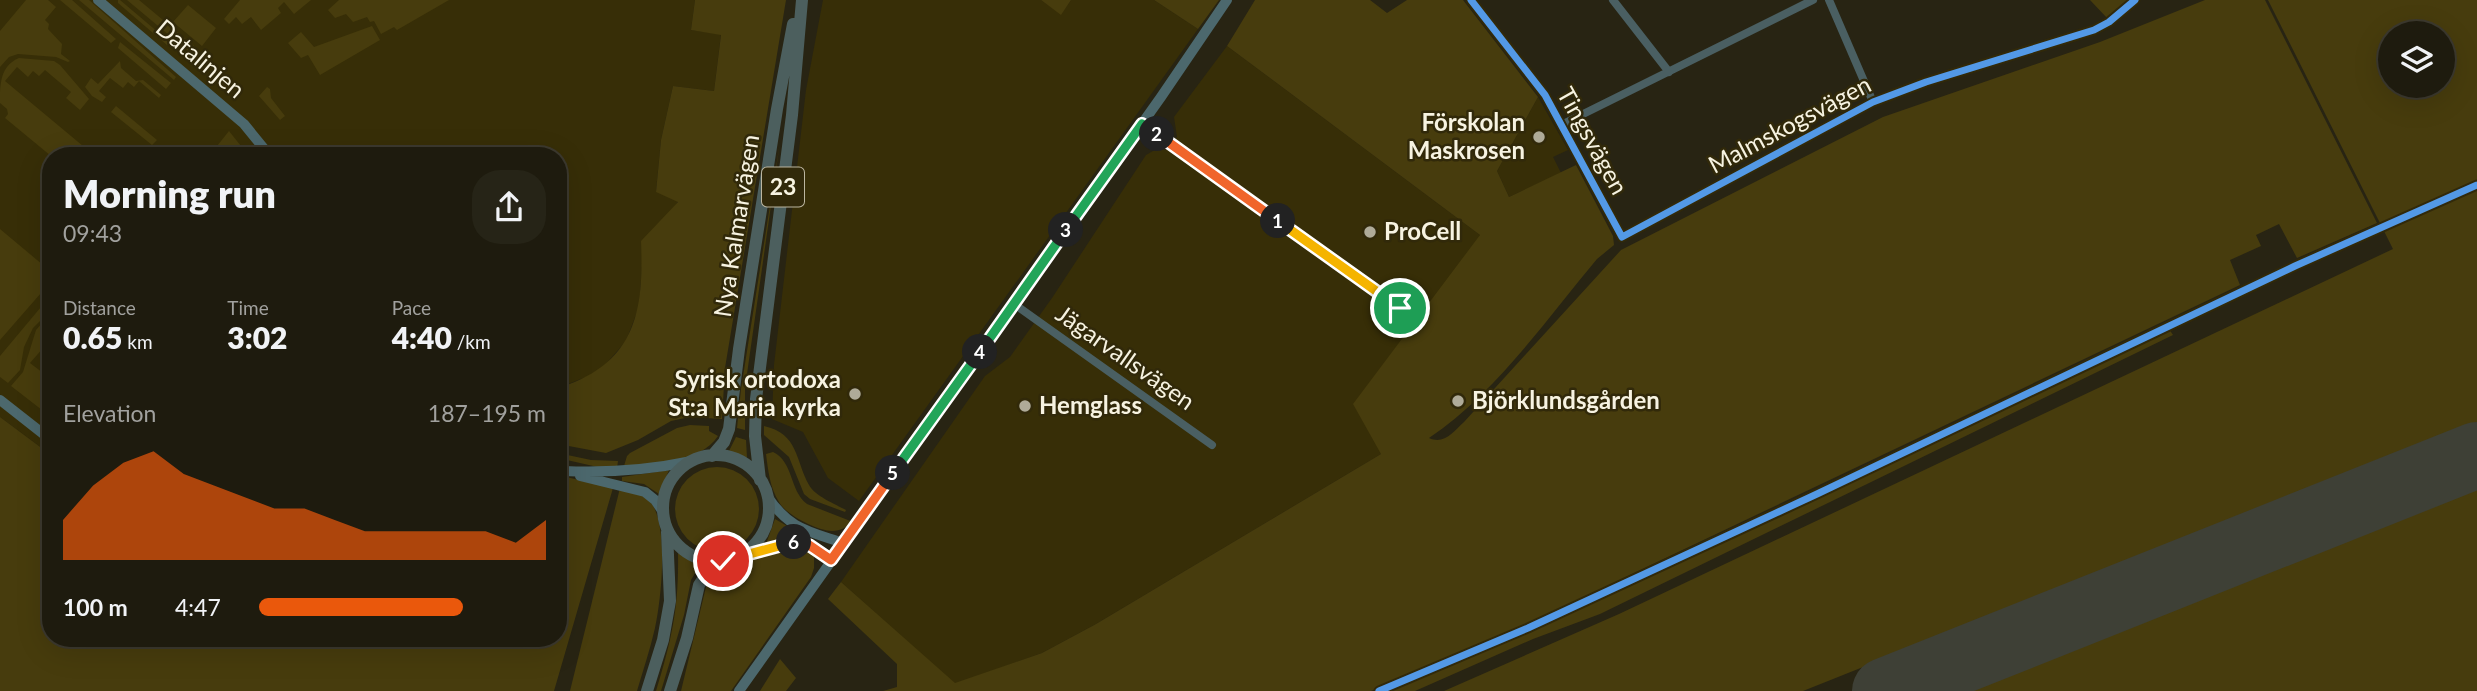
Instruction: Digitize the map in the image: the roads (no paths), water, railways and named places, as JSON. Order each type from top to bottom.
[{"type":"main road","name":"Nya Kalmarvägen","points":[[712,456],[724,442],[729,429],[776,109],[800,0]]},
{"type":"main road","name":"Nya Kalmarvägen","points":[[761,480],[755,436],[756,399],[792,115],[800,0]]},
{"type":"main road","points":[[647,691],[663,640],[670,601],[667,528],[663,512],[667,488],[682,468],[692,461],[712,456],[735,459],[745,464],[761,480]]},
{"type":"main road","name":"23","points":[[670,691],[687,638],[699,584],[711,567],[740,555],[755,543],[766,526],[767,496],[761,480]]},
{"type":"main road","points":[[667,528],[676,543],[690,554],[706,560],[723,561]]},
{"type":"street","name":"Datalinjen","points":[[98,0],[244,124],[263,147]]},
{"type":"street","points":[[1211,27],[1227,0]]},
{"type":"street","points":[[739,691],[1211,27],[1233,0]]},
{"type":"street","name":"Tingsvägen","points":[[1471,0],[1538,83],[1563,124],[1622,237]]},
{"type":"street","points":[[1613,0],[1669,72]]},
{"type":"street","points":[[1563,124],[1813,0]]},
{"type":"street","points":[[1829,0],[1873,102]]},
{"type":"street","name":"Malmskogsvägen","points":[[1622,237],[1873,102],[1926,82],[2094,30],[2109,22],[2135,0]]},
{"type":"street","points":[[1142,124],[1400,308]]},
{"type":"street","points":[[1378,691],[1553,617],[2295,266],[2477,185]]},
{"type":"street","name":"Jägarvallsvägen","points":[[1014,304],[1212,445]]},
{"type":"street","points":[[0,400],[42,433]]},
{"type":"street","points":[[567,470],[650,470],[692,461]]},
{"type":"street","points":[[567,472],[645,492],[663,512]]},
{"type":"street","points":[[767,496],[779,513],[791,523],[843,543]]},
{"type":"street","points":[[740,555],[798,542],[809,545],[831,560]]},
{"type":"place","name":"Förskolan Maskrosen","points":[[1539,137]]},
{"type":"place","name":"ProCell","points":[[1370,232]]},
{"type":"place","name":"Syrisk ortodoxa St:a Maria kyrka","points":[[855,394]]},
{"type":"place","name":"Björklundsgården","points":[[1458,401]]},
{"type":"place","name":"Hemglass","points":[[1025,406]]}]
